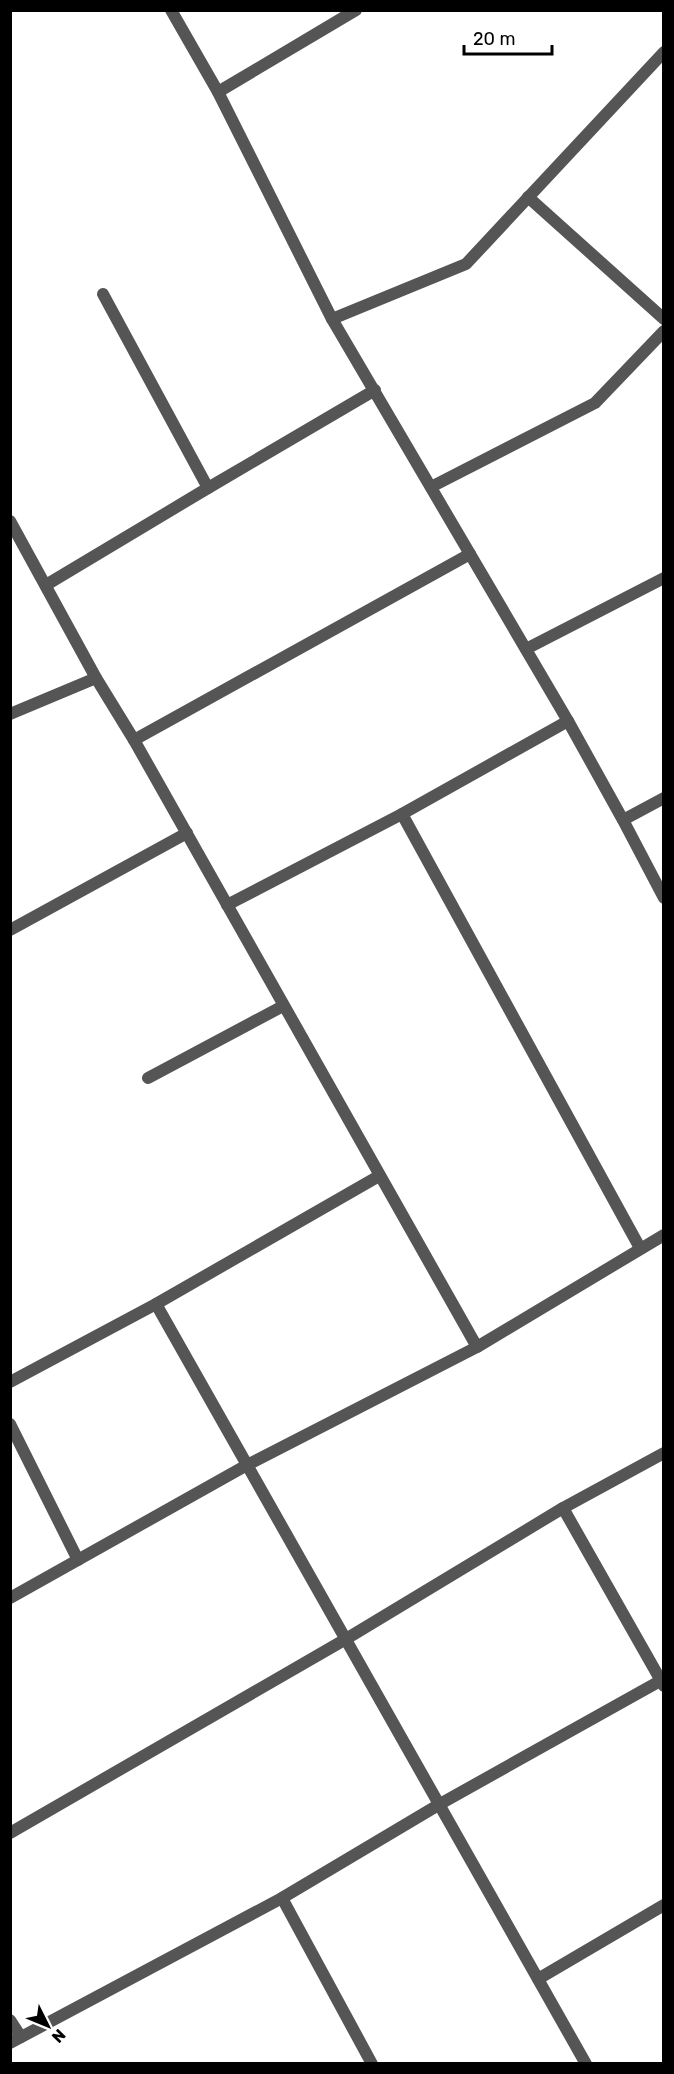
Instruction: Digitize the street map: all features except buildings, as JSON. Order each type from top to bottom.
[{"type":"street","points":[[171,10],[218,92],[332,319],[568,721],[663,898]]},
{"type":"street","points":[[218,92],[356,10]]},
{"type":"street","points":[[332,319],[466,264],[663,52]]},
{"type":"street","points":[[528,197],[663,319]]},
{"type":"street","points":[[103,294],[208,488]]},
{"type":"street","points":[[431,487],[594,403],[663,331]]},
{"type":"street","points":[[46,585],[375,390]]},
{"type":"street","points":[[10,521],[96,678],[187,833],[477,1347]]},
{"type":"street","points":[[134,740],[470,554]]},
{"type":"street","points":[[526,649],[663,578]]},
{"type":"street","points":[[10,714],[96,678]]},
{"type":"street","points":[[227,905],[402,814],[568,721]]},
{"type":"street","points":[[623,820],[663,798]]},
{"type":"street","points":[[402,814],[640,1248]]},
{"type":"street","points":[[10,930],[187,833]]},
{"type":"street","points":[[148,1078],[283,1006]]},
{"type":"street","points":[[10,1382],[156,1304],[379,1176]]},
{"type":"street","points":[[10,1598],[247,1465],[477,1347],[663,1235]]},
{"type":"street","points":[[156,1304],[586,2064]]},
{"type":"street","points":[[10,1424],[78,1560]]},
{"type":"street","points":[[10,1833],[346,1639],[563,1508],[663,1453]]},
{"type":"street","points":[[10,2020],[16,2040],[282,1898],[440,1804],[662,1683],[563,1508]]},
{"type":"street","points":[[282,1898],[368,2062]]},
{"type":"street","points":[[538,1979],[663,1905]]}]
